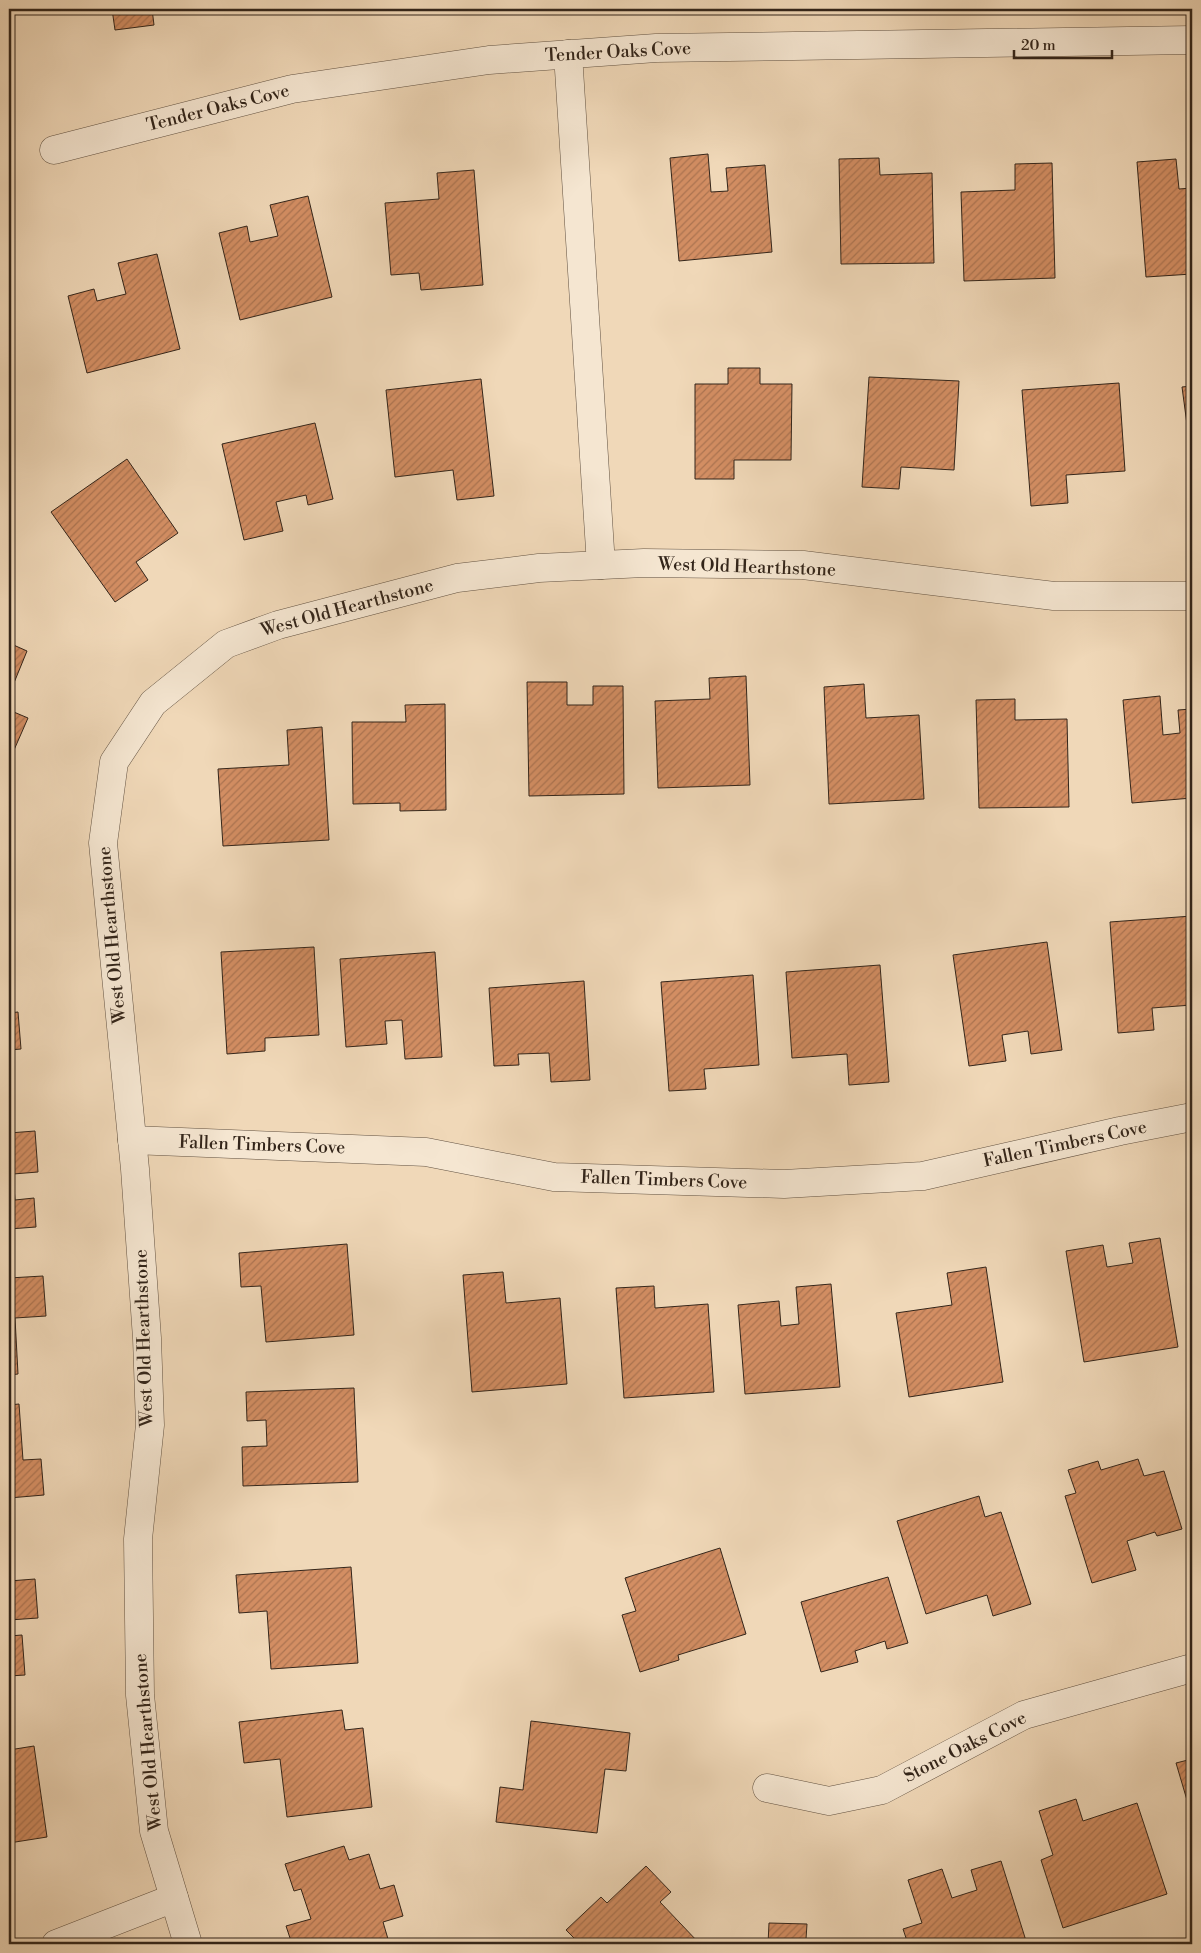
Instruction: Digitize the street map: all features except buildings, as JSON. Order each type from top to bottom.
[{"type":"street","name":"Tender Oaks Cove","points":[[54,150],[292,89],[489,60],[656,48],[1192,40]]},
{"type":"street","points":[[568,54],[601,565]]},
{"type":"street","name":"West Old Hearthstone","points":[[188,1944],[154,1831],[140,1695],[138,1539],[150,1426],[147,1338],[132,1140],[103,843],[114,762],[153,703],[226,644],[278,625],[457,578],[539,568],[644,563],[803,565],[1054,596],[1192,596]]},
{"type":"street","name":"Fallen Timbers Cove","points":[[132,1140],[426,1152],[554,1177],[784,1184],[923,1176],[1120,1131],[1192,1117]]},
{"type":"street","name":"Stone Oaks Cove","points":[[767,1788],[829,1801],[882,1790],[1024,1716],[1192,1668]]},
{"type":"street","points":[[56,1944],[174,1898]]}]
